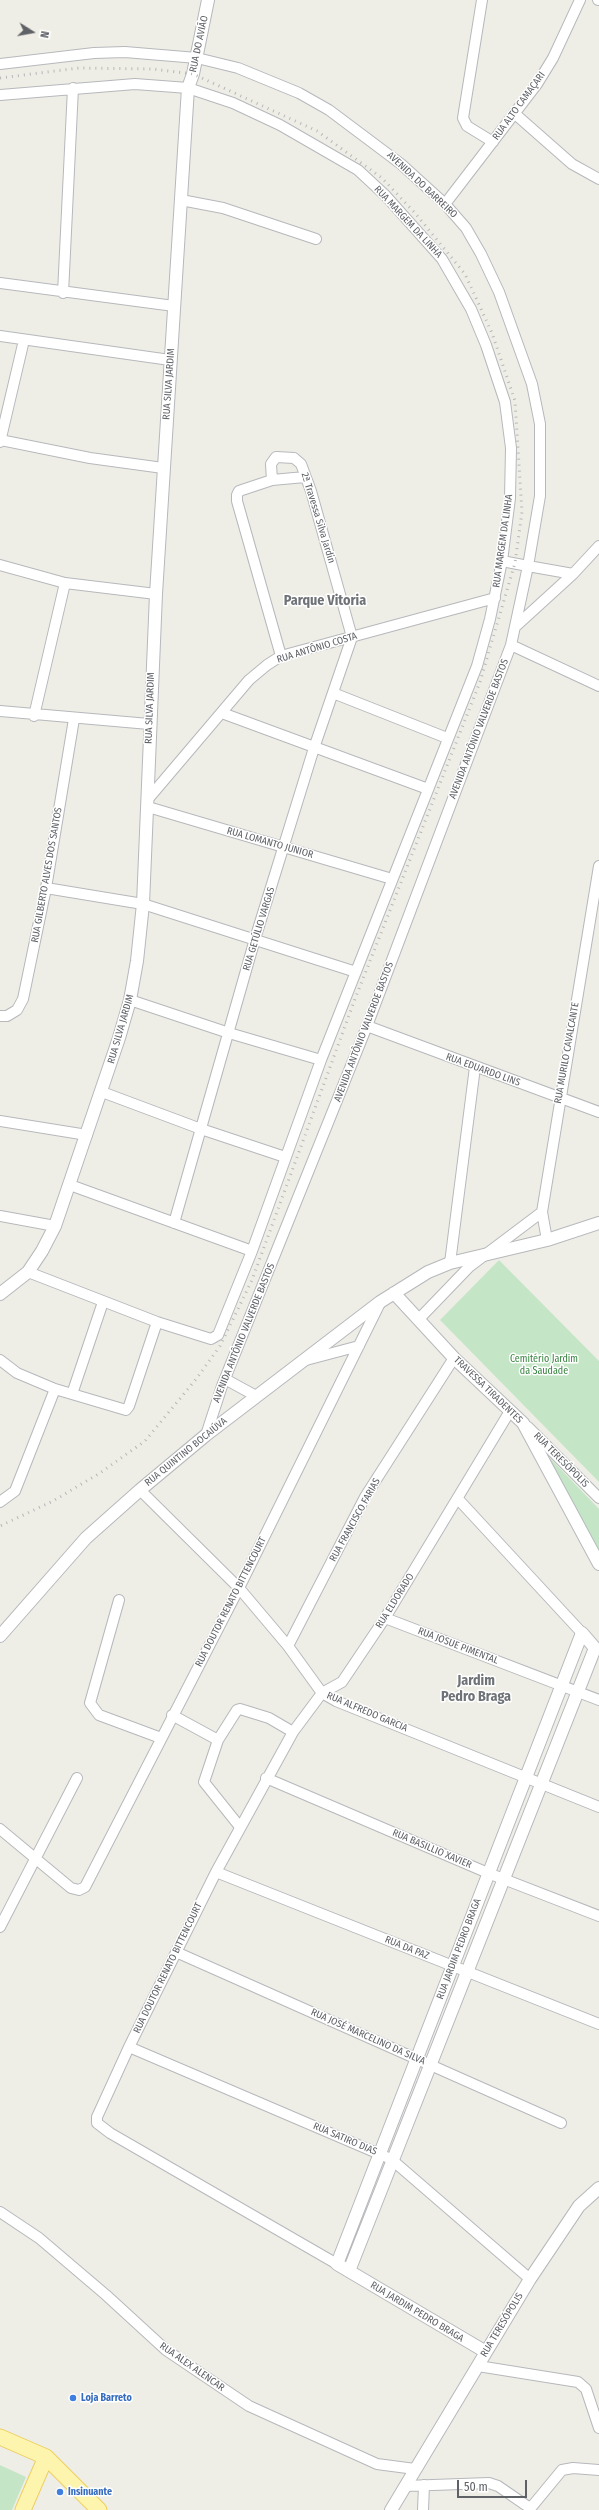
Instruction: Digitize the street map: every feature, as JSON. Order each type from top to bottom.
[{"type":"main road","points":[[0,2437],[46,2457],[99,2510]]},
{"type":"main road","points":[[23,2510],[46,2457]]},
{"type":"street","name":"RUA DO AVIÃO","points":[[188,88],[197,58],[208,0]]},
{"type":"street","points":[[482,0],[463,118],[467,126],[493,142]]},
{"type":"street","name":"RUA ALTO CAMAÇARI","points":[[445,204],[537,84],[553,58],[580,0]]},
{"type":"street","name":"AVENIDA DO BARREIRO","points":[[0,64],[125,52],[197,58],[238,68],[272,81],[329,110],[387,152],[445,204],[466,228],[481,254],[507,313],[532,384],[540,424],[542,462],[540,496],[516,626]]},
{"type":"street","name":"RUA MARGEM DA LINHA","points":[[0,96],[73,88],[135,84],[188,88],[233,103],[280,125],[358,170],[386,196],[442,259],[471,309],[486,345],[505,402],[510,448],[510,498],[502,561],[495,598]]},
{"type":"street","points":[[63,293],[73,88]]},
{"type":"street","name":"RUA SILVA JARDIM","points":[[0,1294],[28,1272],[42,1251],[55,1226],[102,1092],[130,1000],[143,904],[148,803],[149,724],[156,594],[188,88]]},
{"type":"street","points":[[514,113],[572,164],[599,179]]},
{"type":"street","points":[[181,200],[223,208],[316,239]]},
{"type":"street","points":[[0,283],[63,293],[174,306]]},
{"type":"street","points":[[0,336],[170,360]]},
{"type":"street","points":[[24,340],[0,441],[90,458],[163,468]]},
{"type":"street","name":"2ª Travessa Silva Jardin","points":[[272,480],[271,464],[276,457],[294,458],[299,461],[352,637]]},
{"type":"street","points":[[281,656],[236,494],[272,480],[305,477]]},
{"type":"street","points":[[516,626],[573,574],[599,546]]},
{"type":"street","points":[[502,561],[573,574]]},
{"type":"street","points":[[0,565],[65,584],[156,594]]},
{"type":"street","points":[[34,716],[65,584]]},
{"type":"street","points":[[28,1272],[157,1322],[212,1339],[218,1335],[252,1251],[321,1060],[476,666],[495,598]]},
{"type":"street","name":"RUA ANTÔNIO COSTA","points":[[148,803],[248,680],[281,656],[495,598]]},
{"type":"street","name":"AVENIDA ANTÔNIO VALVERDE BASTOS","points":[[206,1435],[225,1379],[367,1026],[511,645],[516,626]]},
{"type":"street","name":"RUA GETÚLIO VARGAS","points":[[174,1223],[255,939],[314,748],[352,637]]},
{"type":"street","points":[[511,645],[599,686]]},
{"type":"street","points":[[333,693],[447,738]]},
{"type":"street","points":[[0,711],[34,716],[149,724]]},
{"type":"street","points":[[222,713],[314,748],[428,788]]},
{"type":"street","name":"RUA GILBERTO ALVES DOS SANTOS","points":[[0,1016],[7,1016],[17,1010],[23,999],[46,888],[74,719]]},
{"type":"street","name":"RUA LOMANTO JUNIOR","points":[[148,803],[392,879]]},
{"type":"street","name":"RUA MURILO CAVALCANTE","points":[[547,1240],[542,1212],[599,866]]},
{"type":"street","points":[[46,888],[143,904],[356,972]]},
{"type":"street","points":[[130,1000],[228,1033],[321,1060]]},
{"type":"street","name":"RUA EDUARDO LINS","points":[[367,1026],[599,1112]]},
{"type":"street","points":[[450,1263],[475,1067]]},
{"type":"street","points":[[102,1092],[201,1129],[285,1157]]},
{"type":"street","points":[[0,1121],[87,1135]]},
{"type":"street","points":[[70,1185],[252,1251]]},
{"type":"street","points":[[418,1320],[444,1291],[482,1257],[542,1212]]},
{"type":"street","points":[[0,1216],[55,1226]]},
{"type":"street","name":"RUA QUINTINO BOCAIÚVA","points":[[0,1636],[86,1538],[140,1490],[256,1396],[306,1360],[394,1292],[428,1272],[450,1263],[482,1257],[547,1240],[599,1223]]},
{"type":"street","name":"TRAVESSA TIRADENTES","points":[[394,1292],[454,1358],[523,1423],[599,1564]]},
{"type":"street","points":[[72,1394],[103,1302]]},
{"type":"street","name":"RUA DOUTOR RENATO BITTENCOURT","points":[[34,1859],[71,1888],[79,1890],[85,1887],[172,1715],[239,1588],[380,1302]]},
{"type":"street","points":[[0,1360],[16,1373],[55,1389],[120,1410],[126,1410],[129,1406],[157,1322]]},
{"type":"street","points":[[306,1360],[359,1346]]},
{"type":"street","name":"RUA FRANCISCO FARIAS","points":[[288,1646],[365,1497],[454,1358]]},
{"type":"street","points":[[225,1379],[256,1396]]},
{"type":"street","points":[[0,1502],[15,1491],[55,1389]]},
{"type":"street","name":"RUA ELDORADO","points":[[322,1693],[342,1682],[385,1618],[510,1411]]},
{"type":"street","name":"RUA TERESÓPOLIS","points":[[523,1423],[599,1498]]},
{"type":"street","name":"RUA ALFREDO GARCIA","points":[[140,1490],[239,1588],[288,1646],[322,1693],[599,1807]]},
{"type":"street","points":[[458,1499],[597,1649]]},
{"type":"street","points":[[118,1600],[90,1703],[99,1714],[161,1738]]},
{"type":"street","name":"RUA JOSUE PIMENTAL","points":[[385,1618],[599,1700]]},
{"type":"street","name":"RUA JARDIM PEDRO BRAGA","points":[[337,2264],[582,1634]]},
{"type":"street","name":"RUA JARDIM PEDRO BRAGA","points":[[349,2271],[392,2159],[505,1879],[540,1784],[597,1649]]},
{"type":"street","name":"RUA DOUTOR RENATO BITTENCOURT","points":[[98,2112],[176,1952],[240,1826],[293,1732],[322,1693]]},
{"type":"street","points":[[240,1826],[204,1782],[218,1740],[237,1710],[240,1709],[269,1718],[293,1732]]},
{"type":"street","points":[[172,1715],[218,1740]]},
{"type":"street","points":[[0,1928],[76,1778]]},
{"type":"street","name":"RUA BASILLIO XAVIER","points":[[266,1778],[488,1873],[599,1916]]},
{"type":"street","points":[[0,1829],[34,1859]]},
{"type":"street","name":"RUA DA PAZ","points":[[216,1872],[599,2024]]},
{"type":"street","name":"RUA JOSÉ MARCELINO DA SILVA","points":[[176,1952],[561,2123]]},
{"type":"street","name":"RUA SATIRO DIAS","points":[[129,2047],[392,2159],[530,2279]]},
{"type":"street","name":"RUA JARDIM PEDRO BRAGA","points":[[98,2112],[97,2123],[110,2133],[276,2227],[486,2352]]},
{"type":"street","name":"RUA TERESÓPOLIS","points":[[391,2510],[530,2279],[579,2206],[599,2188]]},
{"type":"street","name":"RUA ALEX ALENCAR","points":[[0,2212],[40,2238],[106,2295],[166,2350],[249,2406],[377,2464],[415,2469]]},
{"type":"street","points":[[478,2366],[578,2382],[586,2389],[599,2428]]},
{"type":"street","points":[[405,2486],[489,2483],[498,2486],[529,2509],[562,2470],[573,2468],[599,2470]]},
{"type":"street","points":[[423,2510],[424,2485]]},
{"type":"green space","name":"Cemitério Jardim da Saudade","points":[[499,1260],[599,1361],[599,1482],[440,1320]]},
{"type":"green space","points":[[546,1454],[599,1509],[599,1555]]},
{"type":"green space","points":[[0,2465],[26,2477],[12,2510],[0,2510]]},
{"type":"railway","points":[[0,78],[79,68],[153,69],[193,74],[317,131],[382,178],[415,213],[465,274],[492,333],[515,401],[522,512],[515,563],[480,682],[355,999],[252,1280],[220,1346],[197,1378],[145,1441],[100,1473],[53,1501],[0,1526]]},
{"type":"place","name":"Loja Barreto","points":[[73,2398]]},
{"type":"place","name":"Insinuante","points":[[60,2492]]},
{"type":"district","name":"Parque Vitoria","points":[[325,601]]},
{"type":"district","name":"Jardim Pedro Braga","points":[[476,1690]]}]
